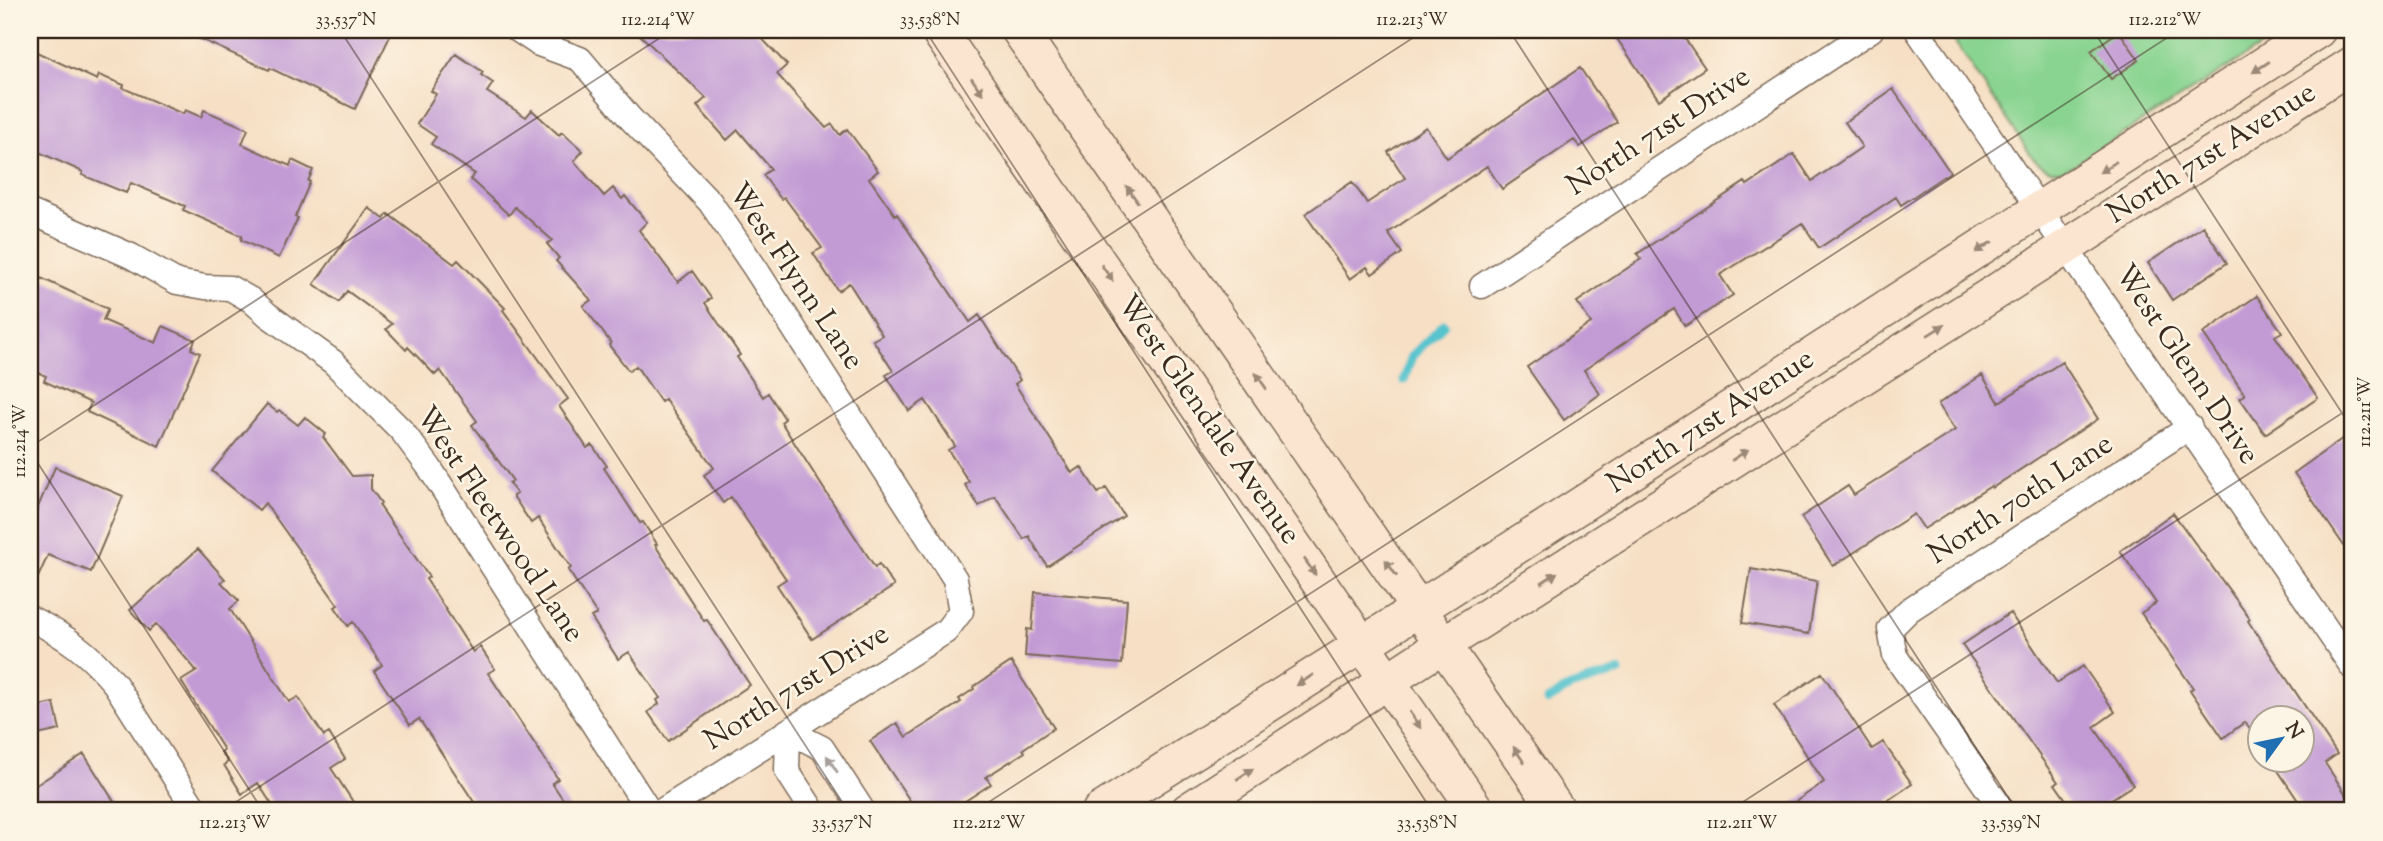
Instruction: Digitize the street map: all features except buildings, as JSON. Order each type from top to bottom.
[{"type":"street","name":"West Flynn Lane","points":[[518,30],[539,44],[580,60],[629,117],[710,202],[955,579],[961,611]]},
{"type":"street","name":"West Glendale Avenue","points":[[938,30],[1478,811]]},
{"type":"street","points":[[1019,30],[1558,811]]},
{"type":"street","name":"North 71st Drive","points":[[1482,286],[1871,30]]},
{"type":"street","name":"West Glenn Drive","points":[[1917,30],[2353,668]]},
{"type":"street","name":"North 71st Avenue","points":[[1100,811],[2042,210],[2318,30]]},
{"type":"street","name":"North 71st Avenue","points":[[1188,811],[1444,644],[2353,64]]},
{"type":"street","name":"West Fleetwood Lane","points":[[30,212],[131,256],[177,282],[230,288],[251,300],[332,362],[380,407],[429,467],[649,811]]},
{"type":"street","name":"North 70th Lane","points":[[2003,811],[1895,656],[1890,629],[1909,610],[2190,427]]},
{"type":"street","name":"North 71st Drive","points":[[662,811],[946,631],[961,611]]},
{"type":"street","points":[[30,618],[84,650],[100,666],[115,684],[196,811]]},
{"type":"street","points":[[813,811],[787,771],[788,730],[822,748],[863,811]]},
{"type":"green space","points":[[1947,30],[2287,30],[2067,169],[2052,170],[2033,158]]},
{"type":"waterway","points":[[1404,380],[1412,356],[1444,324]]},
{"type":"waterway","points":[[1547,701],[1570,687],[1619,672]]}]
